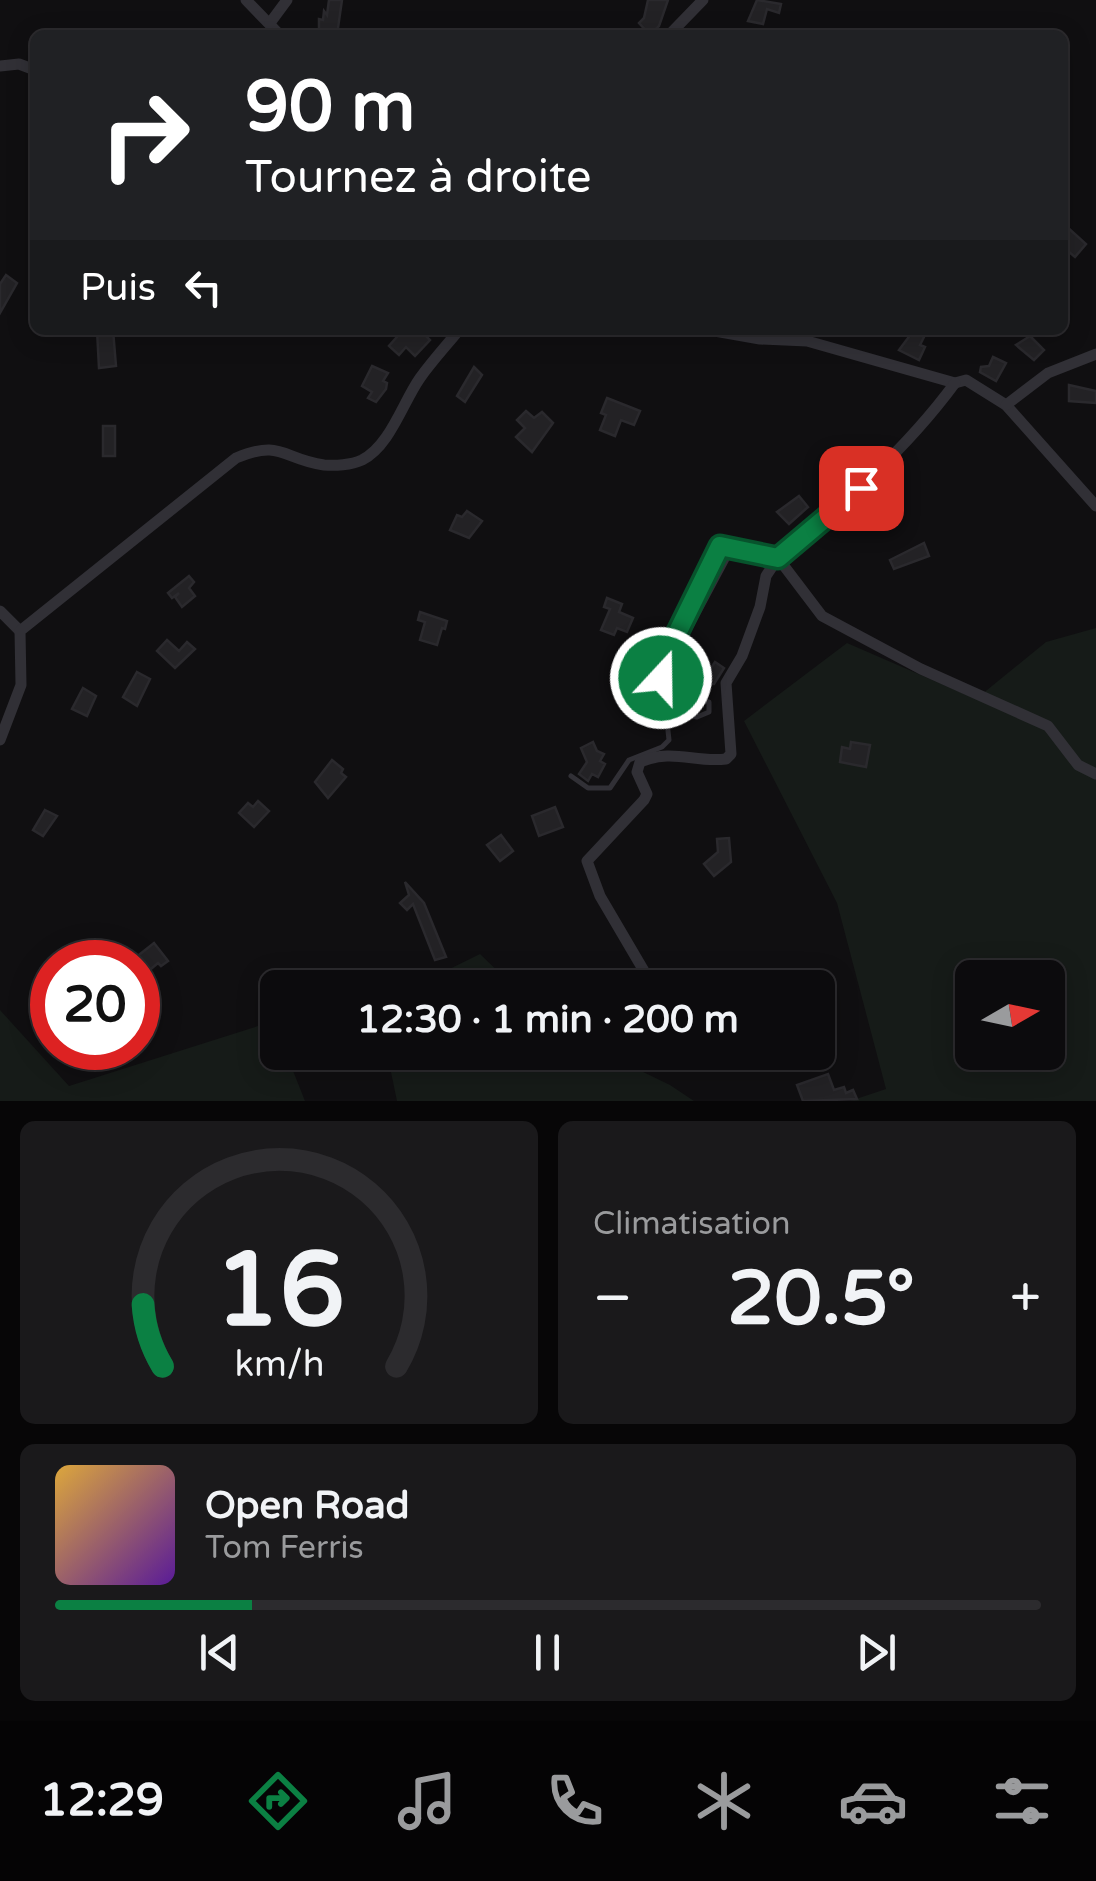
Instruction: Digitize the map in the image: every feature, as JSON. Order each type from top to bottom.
[{"type":"street","points":[[246,0],[275,30]]},
{"type":"street","points":[[270,24],[287,0]]},
{"type":"street","points":[[674,30],[704,0]]},
{"type":"street","points":[[0,66],[19,64],[30,68]]},
{"type":"street","points":[[20,631],[236,458],[260,448],[280,449],[308,462],[335,466],[362,460],[380,443],[419,379],[455,335]]},
{"type":"street","points":[[737,335],[807,341],[955,382],[966,380],[1006,405],[1096,506]]},
{"type":"street","points":[[1006,405],[1048,372],[1096,354]]},
{"type":"street","points":[[643,970],[600,896],[587,861],[647,794],[637,772],[640,762],[666,755],[726,760],[731,754],[726,683],[742,656],[760,607],[766,576],[778,558],[861,488],[912,438],[955,382]]},
{"type":"street","points":[[778,558],[822,616],[922,669],[1048,726],[1078,764],[1096,774]]},
{"type":"street","points":[[0,610],[20,631],[21,686],[0,740]]},
{"type":"lane","points":[[571,776],[588,788],[610,788],[629,760],[670,740],[662,664],[720,546],[778,558]]},
{"type":"lane","points":[[688,703],[710,702],[709,712],[698,717],[690,715],[688,703],[673,692],[670,666],[733,548]]},
{"type":"shaded area","points":[[1096,628],[1096,1101],[850,1101],[886,1089],[837,903],[744,721],[847,643],[976,699],[1046,642]]},
{"type":"shaded area","points":[[480,954],[496,970],[448,970]]},
{"type":"shaded area","points":[[0,1010],[30,1043],[30,1070],[54,1070],[69,1086],[119,1070],[160,1070],[160,1057],[260,1025],[260,1070],[293,1070],[305,1101],[0,1101]]},
{"type":"shaded area","points":[[391,1070],[639,1070],[694,1101],[397,1101]]},
{"type":"building","points":[[329,0],[342,0],[338,30],[319,30],[319,19],[323,20],[324,11],[327,15]]},
{"type":"building","points":[[648,0],[668,0],[655,30],[645,30],[639,23]]},
{"type":"building","points":[[757,0],[781,4],[779,13],[767,9],[763,24],[748,21]]},
{"type":"building","points":[[1068,228],[1086,244],[1075,257],[1068,251]]},
{"type":"building","points":[[6,275],[17,283],[0,313],[0,284]]},
{"type":"building","points":[[97,335],[113,335],[116,366],[99,368]]},
{"type":"building","points":[[399,335],[425,335],[430,340],[415,356],[406,347],[399,355],[389,346]]},
{"type":"building","points":[[910,335],[924,337],[920,345],[925,347],[919,360],[899,350]]},
{"type":"building","points":[[1030,336],[1044,350],[1034,360],[1016,345]]},
{"type":"building","points":[[993,357],[1006,363],[996,381],[980,372]]},
{"type":"building","points":[[372,366],[388,373],[383,381],[387,383],[386,389],[376,402],[368,398],[372,392],[362,386]]},
{"type":"building","points":[[474,367],[482,375],[465,402],[457,396]]},
{"type":"building","points":[[1069,385],[1096,391],[1096,403],[1069,401]]},
{"type":"building","points":[[607,398],[640,411],[634,425],[621,420],[615,436],[600,430]]},
{"type":"building","points":[[526,411],[534,418],[542,412],[553,423],[532,452],[516,437],[525,428],[517,420]]},
{"type":"building","points":[[103,426],[115,426],[115,456],[103,456]]},
{"type":"building","points":[[799,496],[808,507],[789,524],[777,512]]},
{"type":"building","points":[[467,511],[482,521],[469,538],[450,530],[457,515],[462,517]]},
{"type":"building","points":[[924,543],[929,556],[894,569],[890,560]]},
{"type":"building","points":[[189,576],[194,582],[189,588],[195,596],[182,607],[175,597],[179,593],[172,598],[168,593]]},
{"type":"building","points":[[607,598],[622,604],[619,612],[633,618],[627,632],[617,628],[614,635],[601,630],[610,609],[604,607]]},
{"type":"building","points":[[420,612],[447,621],[437,645],[420,640],[425,622],[418,620]]},
{"type":"building","points":[[167,640],[179,651],[187,642],[195,649],[175,668],[157,651]]},
{"type":"building","points":[[681,662],[690,662],[689,674],[707,674],[715,662],[724,668],[714,684],[703,684],[704,695],[692,694],[692,686],[686,686],[680,671]]},
{"type":"building","points":[[137,672],[150,679],[137,706],[123,697]]},
{"type":"building","points":[[83,688],[96,696],[87,716],[72,709]]},
{"type":"building","points":[[593,742],[597,751],[604,754],[600,761],[605,764],[598,777],[592,774],[588,781],[579,774],[587,762],[581,748]]},
{"type":"building","points":[[851,742],[870,745],[866,767],[840,762],[842,747],[850,749]]},
{"type":"building","points":[[332,760],[346,777],[328,798],[315,782]]},
{"type":"building","points":[[258,801],[269,811],[254,827],[239,813],[248,803],[253,807]]},
{"type":"building","points":[[555,807],[563,827],[539,836],[532,816]]},
{"type":"building","points":[[45,810],[57,816],[43,836],[33,830]]},
{"type":"building","points":[[501,835],[513,851],[500,861],[487,845]]},
{"type":"building","points":[[729,838],[731,862],[714,876],[704,864],[718,852],[717,839]]},
{"type":"building","points":[[405,882],[424,903],[446,957],[435,960],[413,904],[407,910],[400,903],[409,895]]},
{"type":"building","points":[[160,951],[168,961],[160,965]]},
{"type":"building","points":[[828,1074],[834,1090],[853,1090],[857,1099],[803,1101],[797,1085]]},
{"type":"route","points":[[661,678],[662,664],[720,546],[778,558],[861,488]]}]
